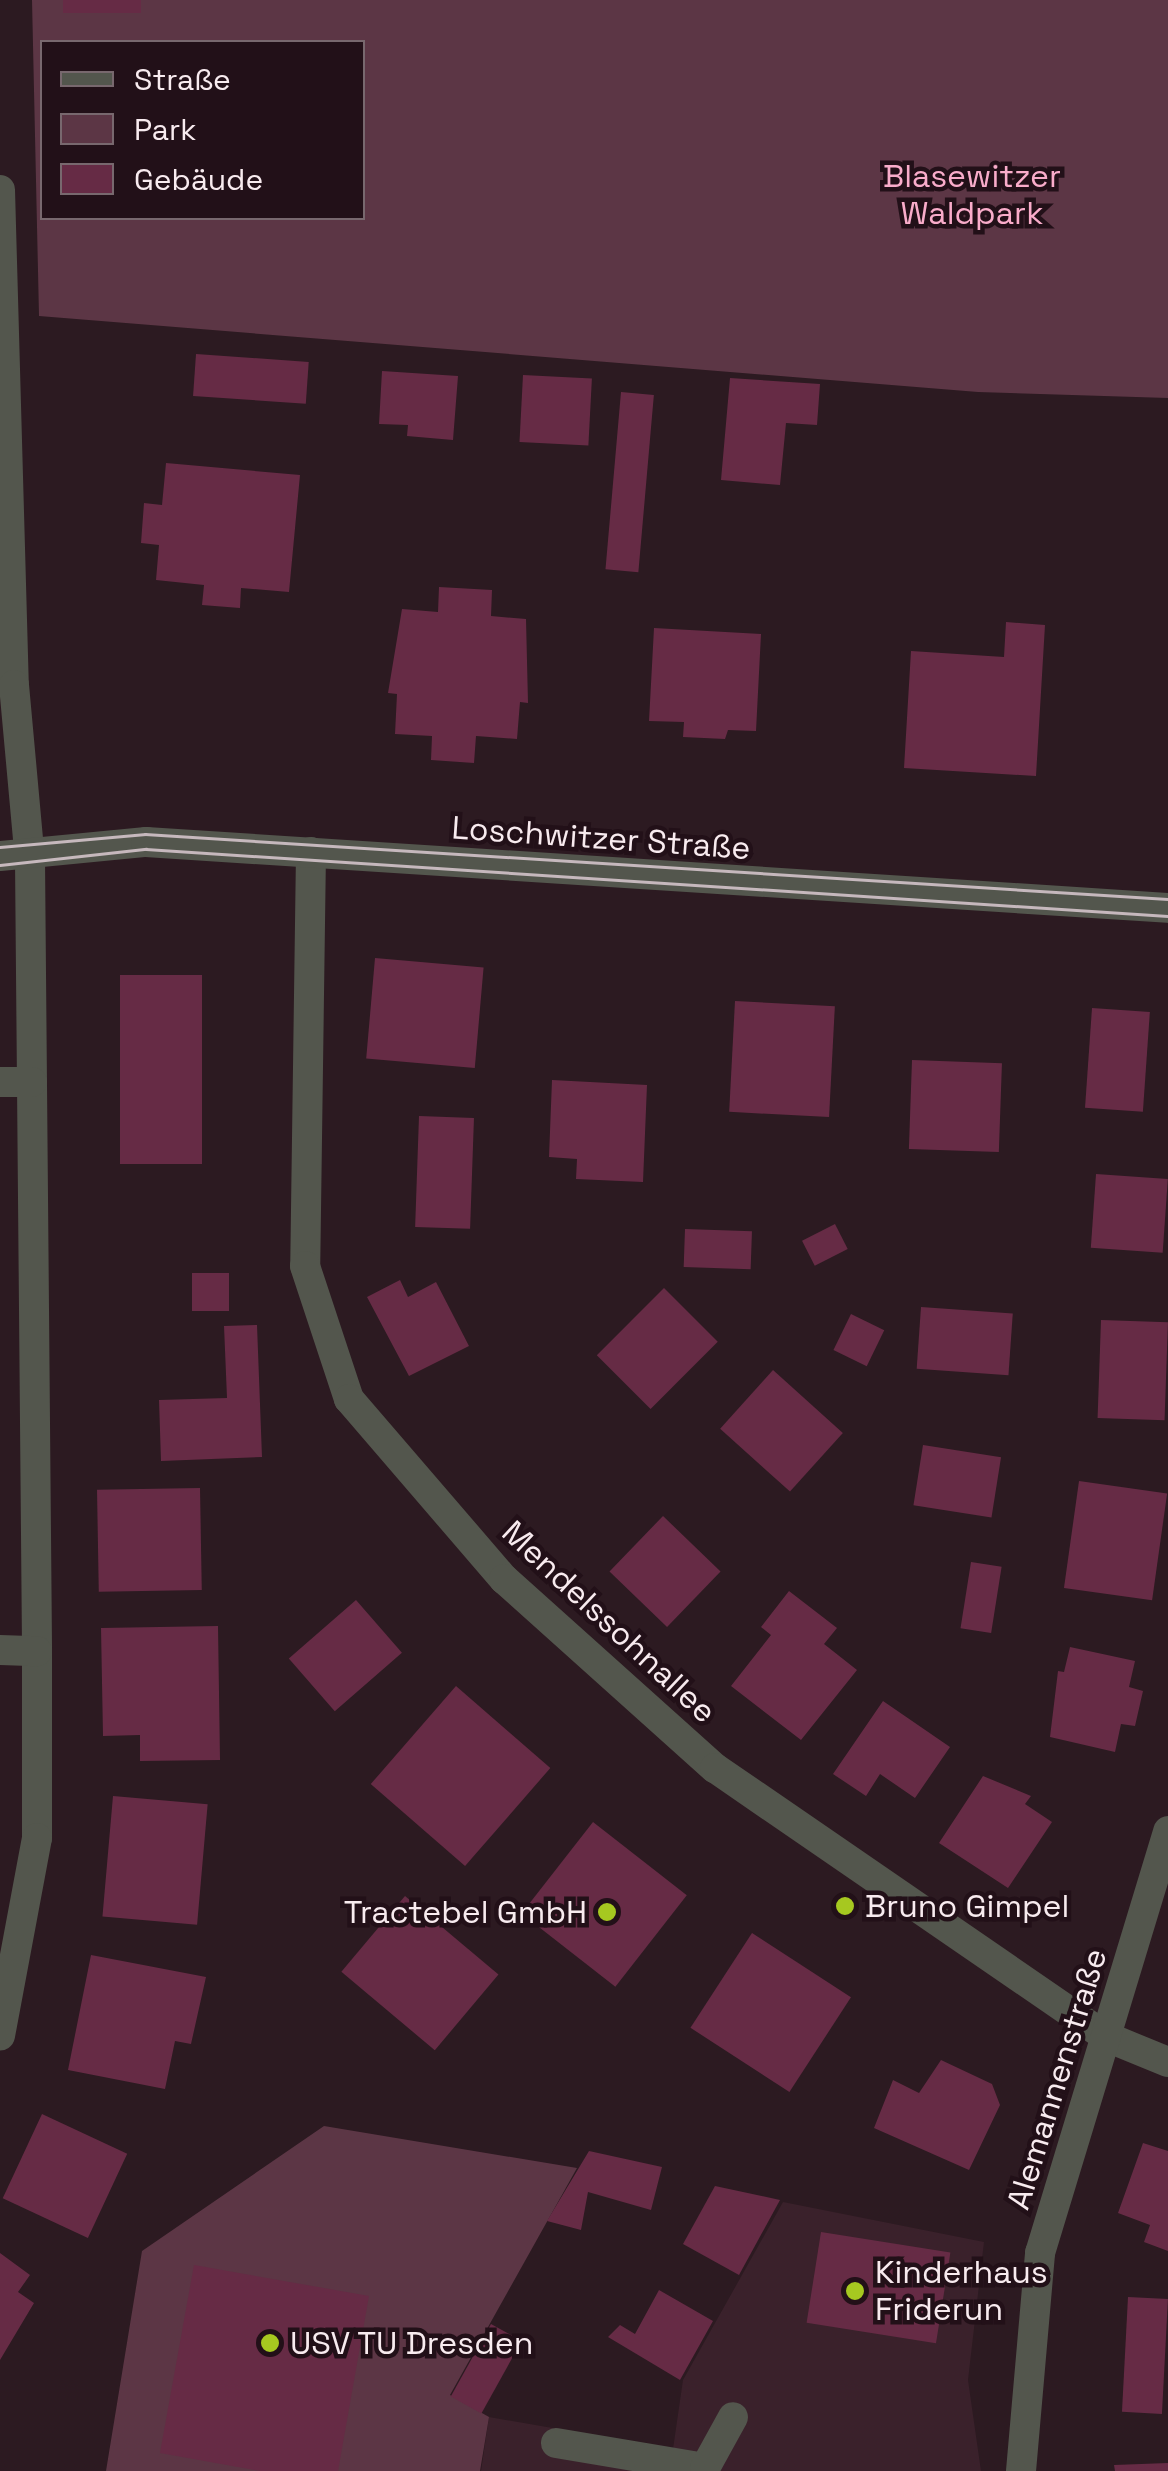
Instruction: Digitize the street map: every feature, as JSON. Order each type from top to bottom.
[{"type":"street","points":[[0,190],[14,686],[14,854],[32,1082],[38,1652],[38,1838],[0,2036]]},
{"type":"street","name":"Loschwitzer Straße","points":[[14,854],[146,842],[1168,908]]},
{"type":"street","name":"Mendelssohnallee","points":[[311,852],[305,1266],[348,1400],[504,1579],[715,1768],[1106,2036],[1168,2062]]},
{"type":"street","points":[[0,1082],[32,1082]]},
{"type":"street","points":[[0,1650],[38,1652]]},
{"type":"street","name":"Alemannenstraße","points":[[1021,2471],[1040,2253],[1168,1830]]},
{"type":"street","points":[[556,2442],[704,2468],[733,2417]]},
{"type":"shaded area","points":[[783,2202],[984,2242],[968,2380],[981,2471],[481,2471],[489,2417],[673,2449],[683,2380]]},
{"type":"green space","name":"Blasewitzer Waldpark","points":[[32,0],[63,0],[64,13],[141,12],[141,0],[1168,0],[1168,398],[978,392],[39,316]]},
{"type":"green space","points":[[324,2126],[577,2168],[450,2395],[489,2417],[480,2471],[106,2471],[142,2251]]},
{"type":"building","points":[[63,0],[141,0],[141,13],[63,13]]},
{"type":"building","points":[[196,354],[309,362],[306,404],[193,396]]},
{"type":"building","points":[[382,371],[458,376],[453,440],[407,436],[408,425],[379,424]]},
{"type":"building","points":[[523,375],[592,379],[588,446],[519,442]]},
{"type":"building","points":[[730,378],[820,384],[817,425],[786,423],[780,485],[721,480]]},
{"type":"building","points":[[621,392],[654,395],[638,572],[605,569]]},
{"type":"building","points":[[166,463],[300,475],[289,592],[241,588],[240,608],[202,605],[204,585],[156,580],[159,545],[141,543],[144,503],[162,505]]},
{"type":"building","points":[[439,587],[492,590],[491,616],[526,619],[528,703],[520,702],[517,739],[476,736],[474,763],[431,760],[432,736],[395,734],[397,694],[388,693],[402,609],[438,612]]},
{"type":"building","points":[[1006,622],[1045,625],[1036,776],[904,768],[911,651],[1004,657]]},
{"type":"building","points":[[654,628],[761,634],[756,731],[728,730],[725,739],[683,737],[684,722],[649,721]]},
{"type":"building","points":[[375,958],[484,967],[475,1068],[366,1059]]},
{"type":"building","points":[[120,975],[202,975],[202,1164],[120,1164]]},
{"type":"building","points":[[735,1001],[835,1006],[829,1117],[729,1112]]},
{"type":"building","points":[[1092,1008],[1150,1012],[1143,1112],[1085,1108]]},
{"type":"building","points":[[912,1060],[1002,1063],[999,1152],[909,1149]]},
{"type":"building","points":[[552,1080],[647,1085],[643,1182],[576,1179],[577,1159],[549,1157]]},
{"type":"building","points":[[419,1116],[474,1118],[470,1229],[415,1227]]},
{"type":"building","points":[[1096,1174],[1168,1179],[1163,1253],[1091,1248]]},
{"type":"building","points":[[835,1224],[848,1249],[815,1266],[802,1241]]},
{"type":"building","points":[[685,1229],[752,1231],[751,1269],[684,1267]]},
{"type":"building","points":[[192,1273],[229,1273],[229,1311],[192,1311]]},
{"type":"building","points":[[400,1280],[408,1297],[436,1282],[469,1346],[409,1376],[367,1297]]},
{"type":"building","points":[[664,1288],[718,1342],[651,1409],[597,1355]]},
{"type":"building","points":[[921,1307],[1013,1313],[1008,1375],[917,1369]]},
{"type":"building","points":[[851,1314],[884,1330],[867,1366],[833,1350]]},
{"type":"building","points":[[1101,1320],[1168,1322],[1165,1420],[1098,1418]]},
{"type":"building","points":[[257,1325],[262,1457],[161,1461],[159,1400],[227,1398],[224,1326]]},
{"type":"building","points":[[773,1370],[843,1433],[790,1492],[720,1429]]},
{"type":"building","points":[[923,1445],[1001,1457],[991,1518],[913,1505]]},
{"type":"building","points":[[1079,1481],[1167,1493],[1152,1600],[1064,1588]]},
{"type":"building","points":[[200,1488],[202,1590],[99,1592],[97,1490]]},
{"type":"building","points":[[663,1516],[721,1572],[667,1627],[610,1571]]},
{"type":"building","points":[[971,1562],[1002,1567],[991,1633],[961,1628]]},
{"type":"building","points":[[789,1591],[837,1628],[824,1644],[857,1670],[801,1740],[731,1686],[771,1635],[761,1627]]},
{"type":"building","points":[[356,1600],[402,1653],[335,1711],[289,1658]]},
{"type":"building","points":[[218,1626],[220,1760],[140,1761],[140,1735],[103,1736],[101,1628]]},
{"type":"building","points":[[1070,1647],[1135,1661],[1129,1687],[1143,1691],[1135,1726],[1121,1724],[1115,1752],[1050,1737],[1058,1671],[1064,1672]]},
{"type":"building","points":[[456,1686],[550,1768],[465,1866],[371,1784]]},
{"type":"building","points":[[883,1701],[950,1747],[915,1798],[880,1774],[866,1796],[833,1774]]},
{"type":"building","points":[[983,1776],[1031,1796],[1025,1804],[1052,1822],[1008,1888],[939,1843]]},
{"type":"building","points":[[113,1796],[208,1804],[197,1925],[102,1917]]},
{"type":"building","points":[[593,1822],[687,1895],[615,1987],[522,1913]]},
{"type":"building","points":[[405,1896],[498,1974],[435,2050],[341,1972]]},
{"type":"building","points":[[752,1933],[851,1997],[789,2092],[690,2028]]},
{"type":"building","points":[[91,1955],[206,1977],[191,2044],[175,2041],[165,2089],[68,2070]]},
{"type":"building","points":[[941,2060],[992,2084],[1000,2105],[969,2170],[874,2128],[893,2080],[919,2093]]},
{"type":"building","points":[[42,2114],[127,2154],[88,2238],[3,2198]]},
{"type":"building","points":[[1143,2143],[1168,2151],[1168,2251],[1144,2242],[1150,2225],[1118,2213]]},
{"type":"building","points":[[589,2151],[662,2167],[651,2210],[588,2192],[581,2230],[547,2221]]},
{"type":"building","points":[[715,2186],[780,2200],[739,2275],[683,2244]]},
{"type":"building","points":[[821,2232],[950,2252],[936,2343],[807,2323]]},
{"type":"building","points":[[0,2253],[30,2275],[18,2292],[34,2303],[0,2360]]},
{"type":"building","name":"USV TU Dresden","points":[[194,2265],[369,2296],[338,2471],[260,2471],[160,2453]]},
{"type":"building","points":[[659,2290],[713,2321],[680,2380],[608,2337],[620,2325],[635,2334]]},
{"type":"building","points":[[1128,2297],[1168,2299],[1162,2414],[1122,2412]]},
{"type":"building","points":[[491,2324],[522,2341],[481,2414],[451,2397]]},
{"type":"building","points":[[1168,2463],[1168,2471],[1115,2471],[1114,2465]]},
{"type":"tram line","points":[[0,847],[145,834],[1168,899]]},
{"type":"tram line","points":[[0,865],[146,849],[1168,916]]},
{"type":"place","name":"Bruno Gimpel","points":[[845,1906]]},
{"type":"place","name":"Tractebel GmbH","points":[[607,1912]]},
{"type":"place","name":"Kinderhaus Friderun","points":[[855,2291]]},
{"type":"place","name":"USV TU Dresden","points":[[270,2343]]}]
